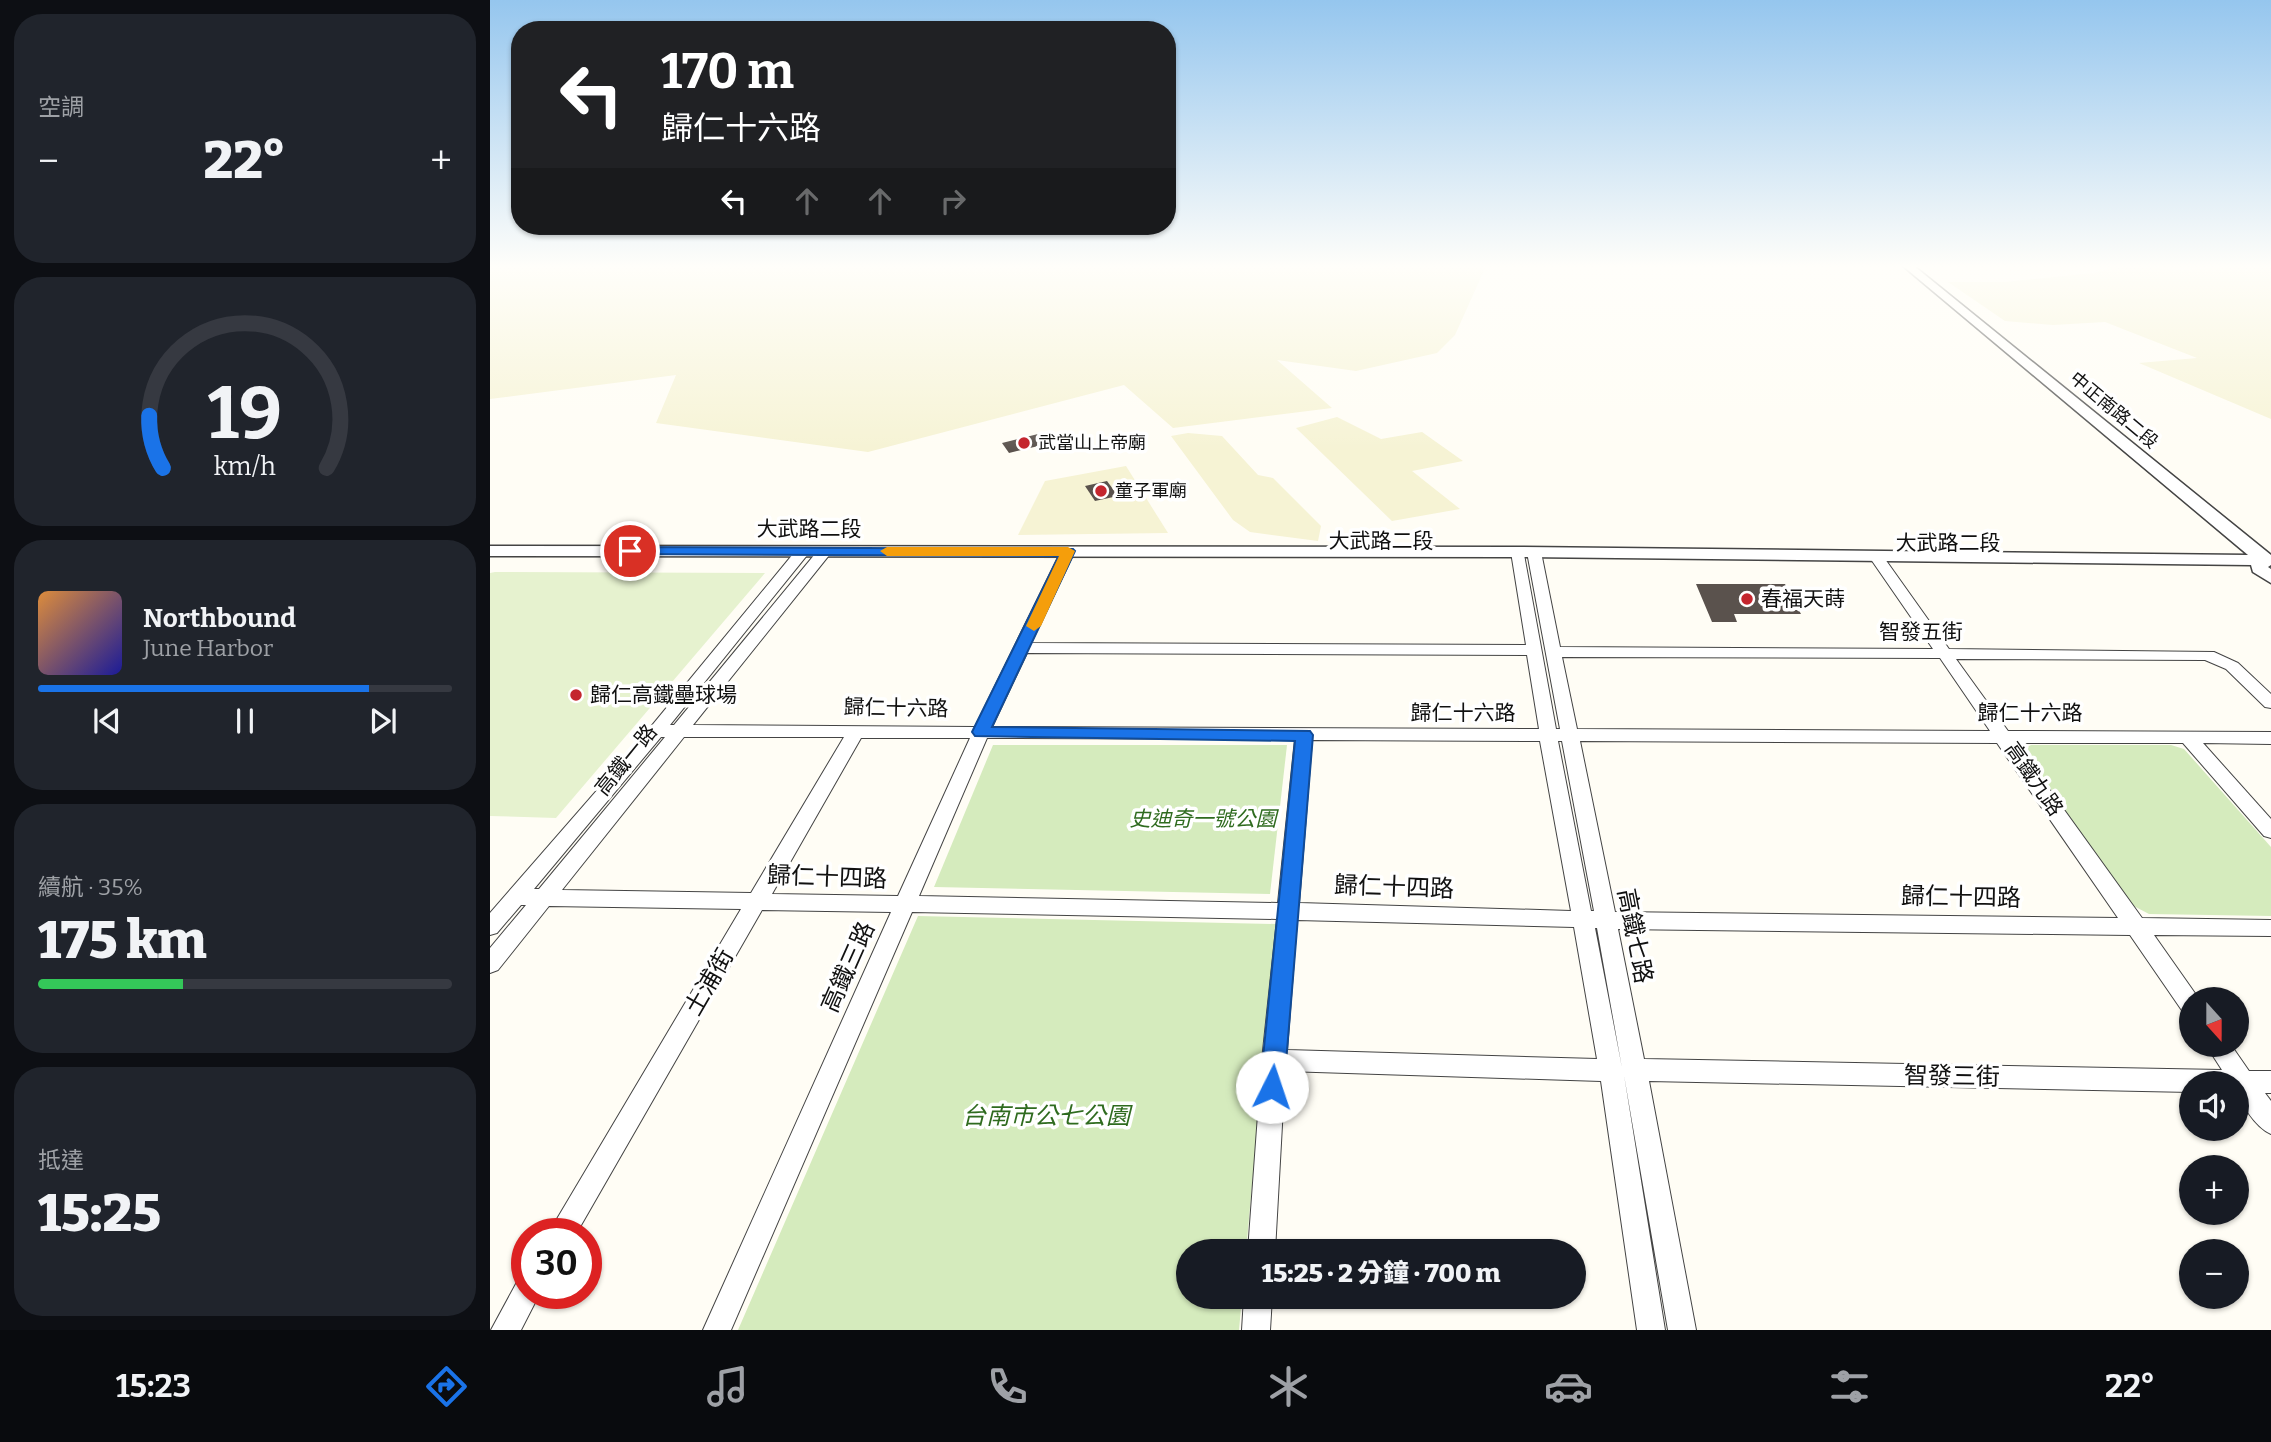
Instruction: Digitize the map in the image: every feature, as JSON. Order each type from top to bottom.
[{"type":"street","name":"中正南路二段","points":[[1982,328],[2267,566]]},
{"type":"street","name":"大武路二段","points":[[492,554],[1880,560],[2267,566]]},
{"type":"street","name":"高鐵一路","points":[[490,964],[678,731],[809,557]]},
{"type":"street","name":"高鐵一路","points":[[490,927],[655,732],[809,557]]},
{"type":"street","name":"高鐵三路","points":[[717,1330],[981,732],[1024,648],[1065,557]]},
{"type":"street","name":"高鐵七路","points":[[1527,559],[1622,1070],[1682,1330]]},
{"type":"street","name":"高鐵九路","points":[[1880,560],[2179,988]]},
{"type":"street","name":"智發五街","points":[[1024,648],[2208,655],[2231,666],[2271,703]]},
{"type":"street","name":"歸仁十六路","points":[[655,732],[857,730],[1304,735],[2271,738]]},
{"type":"street","name":"土浦街","points":[[570,1218],[857,730]]},
{"type":"street","points":[[1262,1239],[1274,1060],[1304,735]]},
{"type":"street","points":[[2187,737],[2271,831]]},
{"type":"street","name":"歸仁十四路","points":[[516,897],[1593,919],[2271,929]]},
{"type":"street","name":"智發三街","points":[[1274,1060],[1622,1070],[2179,1080]]},
{"type":"street","name":"高鐵七路","points":[[1622,1070],[1651,1330]]},
{"type":"street","name":"智發三街","points":[[2249,1081],[2271,1082]]},
{"type":"street","points":[[2249,1089],[2271,1122]]},
{"type":"street","points":[[505,1330],[517,1309]]},
{"type":"street","points":[[1256,1330],[1257,1309]]},
{"type":"shaded area","points":[[490,328],[1458,328],[1455,335],[1437,353],[1356,371],[1277,360],[1332,408],[1173,428],[1124,385],[868,452],[656,423],[676,375],[490,399]]},
{"type":"shaded area","points":[[2121,328],[2271,328],[2271,419],[2139,363],[2197,358]]},
{"type":"shaded area","points":[[1337,417],[1381,439],[1422,432],[1463,461],[1412,471],[1460,509],[1392,521],[1296,428]]},
{"type":"shaded area","points":[[1188,433],[1222,436],[1258,475],[1273,478],[1321,526],[1318,541],[1250,532],[1233,520],[1171,436]]},
{"type":"shaded area","points":[[1126,466],[1168,533],[1018,535],[1045,481]]},
{"type":"green space","name":"歸仁高鐵壘球場","points":[[490,573],[765,573],[556,818],[490,816]]},
{"type":"green space","name":"史迪奇一號公園","points":[[993,745],[1287,745],[1270,894],[934,887]]},
{"type":"green space","points":[[2031,745],[2171,745],[2184,749],[2271,847],[2271,916],[2149,914],[2128,903],[2023,749]]},
{"type":"green space","name":"台南市公七公園","points":[[918,916],[1276,924],[1247,1239],[1176,1239],[1176,1309],[1241,1309],[1239,1330],[738,1330]]},
{"type":"building","name":"武當山上帝廟","points":[[1038,434],[1047,444],[1009,453],[1002,443]]},
{"type":"building","name":"童子軍廟","points":[[1107,481],[1118,496],[1095,501],[1085,486]]},
{"type":"building","name":"春福天蒔","points":[[1696,584],[1785,584],[1801,614],[1734,614],[1737,622],[1712,622]]},
{"type":"slow traffic","points":[[887,551],[1068,551],[1034,626]]},
{"type":"place","name":"武當山上帝廟","points":[[1024,443]]},
{"type":"place","name":"童子軍廟","points":[[1101,491]]},
{"type":"place","name":"春福天蒔","points":[[1747,599]]},
{"type":"place","name":"歸仁高鐵壘球場","points":[[576,695]]},
{"type":"route","points":[[630,551],[1068,551],[1024,648],[981,732],[1304,735],[1272,1087]]}]
